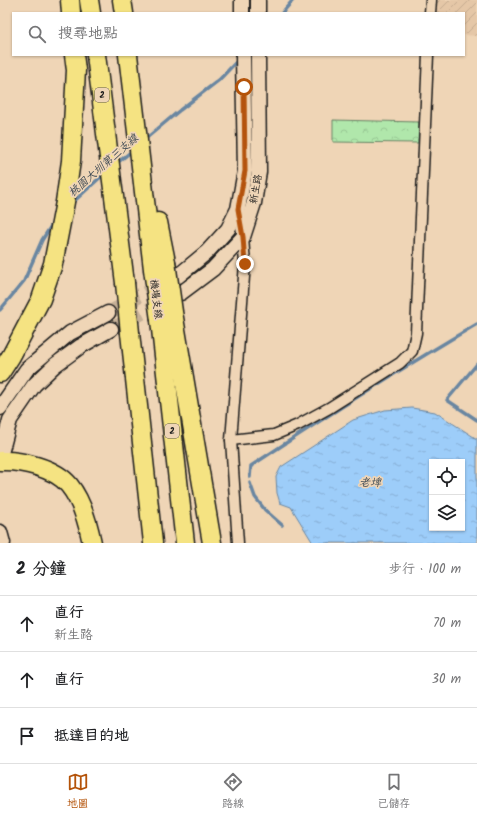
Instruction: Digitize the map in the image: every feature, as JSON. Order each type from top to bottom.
[{"type":"highway","points":[[70,0],[71,12]]},
{"type":"highway","points":[[89,0],[91,12]]},
{"type":"highway","points":[[0,373],[11,356],[41,299],[50,271],[65,202],[71,161],[76,70],[74,56]]},
{"type":"highway","name":"2","points":[[96,56],[115,197],[153,543]]},
{"type":"highway","name":"機場支線","points":[[129,56],[144,171],[166,316],[185,543]]},
{"type":"highway","points":[[166,316],[212,543]]},
{"type":"highway","points":[[0,460],[13,460],[49,471],[68,485],[80,503],[92,541]]},
{"type":"main road","points":[[242,0],[242,12]]},
{"type":"main road","points":[[258,0],[258,12]]},
{"type":"main road","name":"新生路","points":[[178,276],[207,252],[228,229],[238,209],[245,171],[243,56]]},
{"type":"main road","name":"新生路","points":[[181,293],[213,269],[243,237],[254,202],[258,172],[258,56]]},
{"type":"main road","points":[[0,408],[27,369],[70,334],[108,313]]},
{"type":"main road","points":[[0,457],[10,420],[34,385],[55,365],[82,346],[111,329]]},
{"type":"main road","points":[[0,532],[3,543]]},
{"type":"street","points":[[430,12],[431,0]]},
{"type":"street","points":[[231,440],[274,434],[298,425],[329,408],[400,363],[412,351],[416,333],[428,56]]},
{"type":"street","points":[[238,209],[243,237],[245,264],[231,440],[238,543]]},
{"type":"shaded area","points":[[436,0],[477,0],[477,36],[465,35],[465,12],[436,12]]},
{"type":"green space","points":[[333,120],[419,122],[418,143],[333,142]]},
{"type":"water","name":"老埤","points":[[412,408],[435,412],[477,439],[477,543],[313,543],[291,507],[280,503],[277,493],[276,477],[281,467],[353,420],[385,410]]},
{"type":"waterway","name":"桃園大圳第三支線","points":[[283,12],[293,0]]},
{"type":"waterway","name":"桃園大圳第三支線","points":[[143,141],[219,80],[239,59]]},
{"type":"waterway","name":"桃園大圳第三支線","points":[[116,164],[133,150]]},
{"type":"waterway","name":"桃園大圳第三支線","points":[[71,204],[105,173]]},
{"type":"waterway","name":"桃園大圳第三支線","points":[[0,310],[24,281],[42,240],[53,223]]},
{"type":"waterway","points":[[250,477],[251,466],[307,429],[477,324]]},
{"type":"waterway","points":[[477,364],[447,400],[477,420]]},
{"type":"waterway","points":[[250,483],[255,497],[265,510],[282,525]]},
{"type":"tunnel","points":[[108,313],[163,284]]},
{"type":"tunnel","points":[[111,329],[166,301]]},
{"type":"route","points":[[244,87],[245,171],[238,209],[243,237],[245,264]]}]
